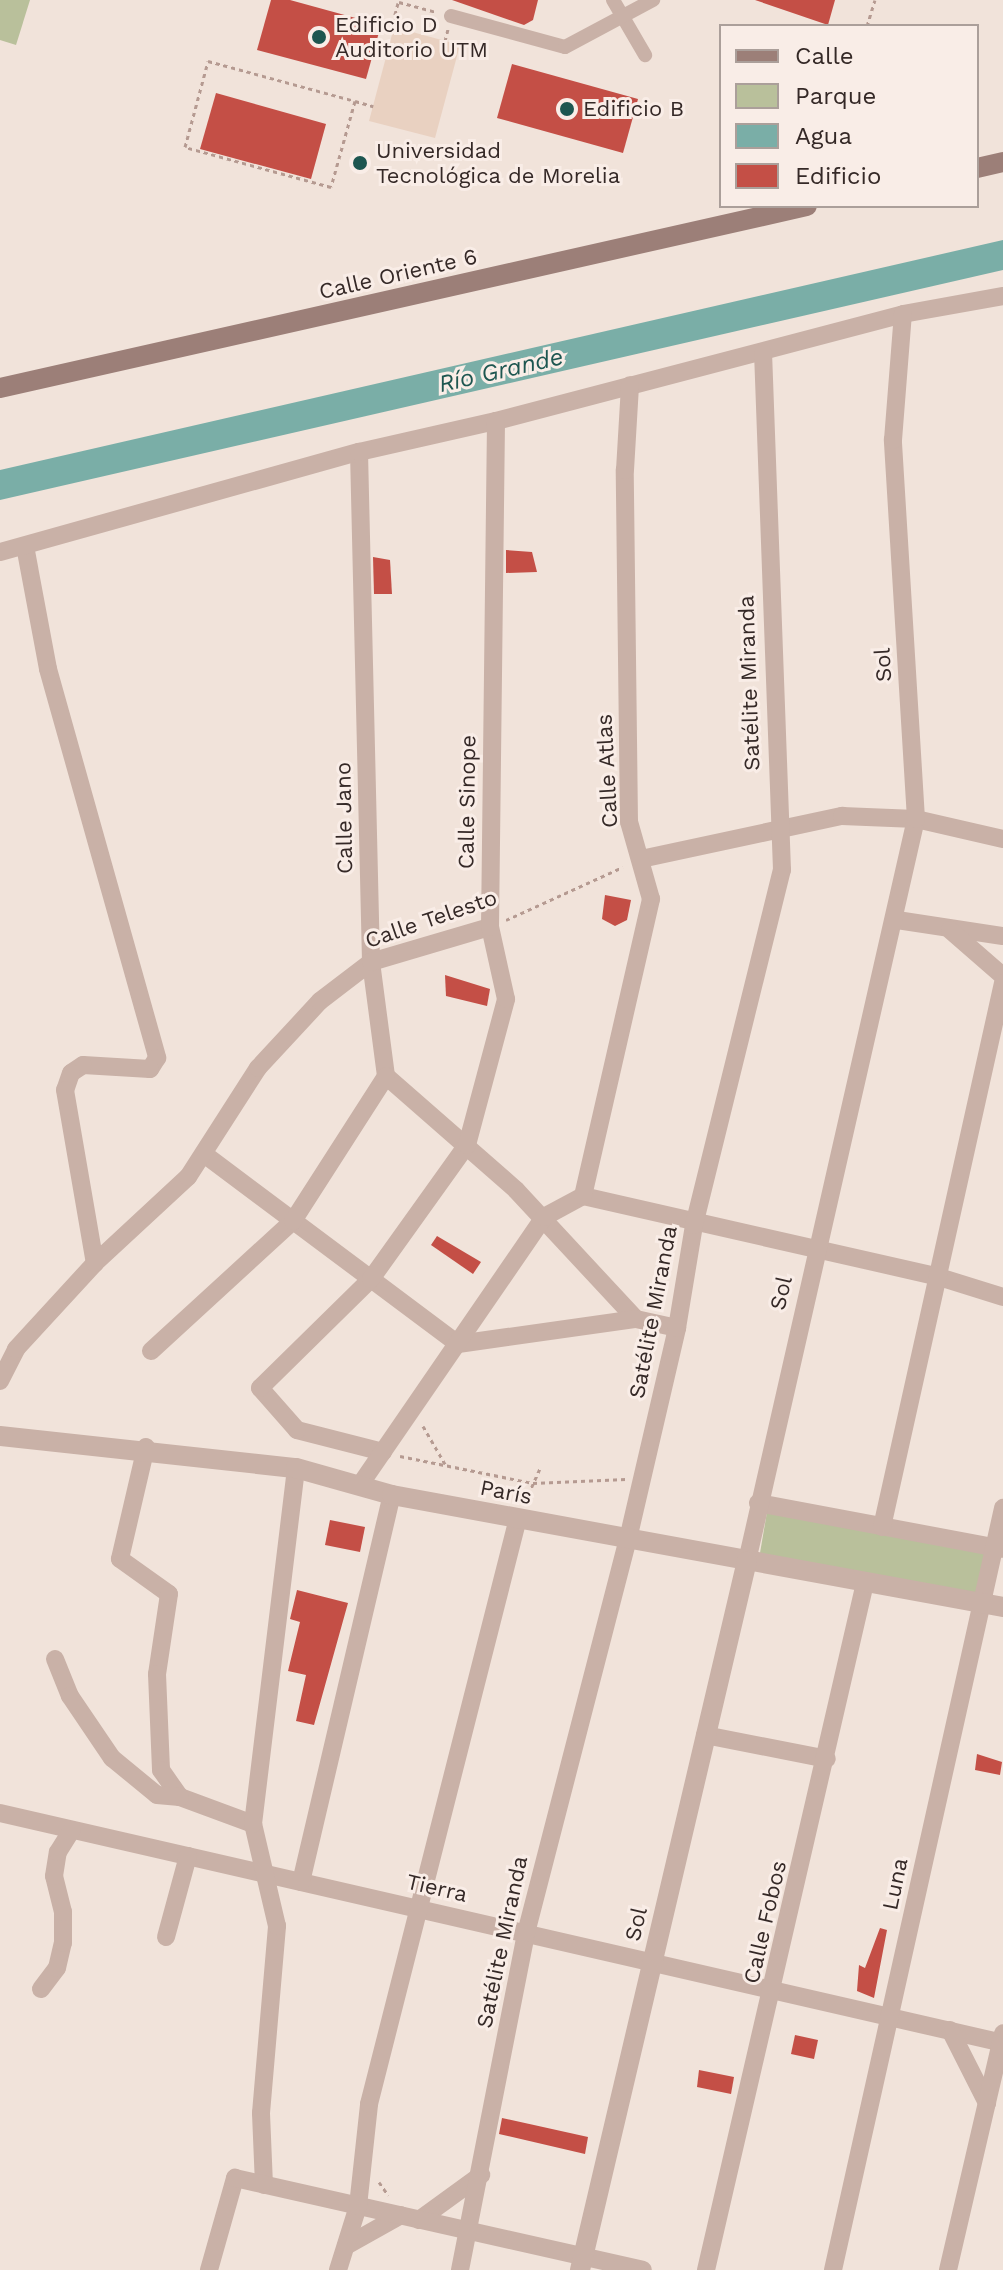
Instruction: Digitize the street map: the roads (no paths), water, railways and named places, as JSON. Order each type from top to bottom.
[{"type":"main road","points":[[979,168],[1003,162]]},
{"type":"main road","name":"Calle Oriente 6","points":[[0,388],[798,208]]},
{"type":"street","points":[[613,0],[645,55]]},
{"type":"street","points":[[451,16],[565,47],[653,0]]},
{"type":"street","points":[[0,552],[359,452],[496,421],[903,314],[1003,296]]},
{"type":"street","name":"Sol","points":[[582,2263],[747,1561],[815,1250],[897,920],[916,819],[893,440],[903,314]]},
{"type":"street","name":"Satélite Miranda","points":[[460,2270],[471,2231],[526,1933],[628,1539],[677,1328],[694,1225],[782,870],[777,830],[763,353]]},
{"type":"street","name":"Calle Atlas","points":[[583,1196],[651,899],[629,822],[625,470],[630,385]]},
{"type":"street","name":"Calle Sinope","points":[[383,1452],[297,1430],[260,1388],[371,1279],[467,1145],[506,999],[490,927],[496,421]]},
{"type":"street","name":"Calle Jano","points":[[359,452],[371,962],[386,1076]]},
{"type":"street","points":[[25,546],[48,669],[157,1058],[150,1069],[83,1065],[71,1073],[65,1090],[95,1263]]},
{"type":"street","points":[[641,859],[842,816],[916,819],[1003,839]]},
{"type":"street","points":[[897,920],[1003,936]]},
{"type":"street","name":"Calle Telesto","points":[[0,1381],[16,1349],[95,1263],[188,1177],[258,1068],[320,1001],[371,962],[490,927]]},
{"type":"street","points":[[950,930],[1003,976]]},
{"type":"street","points":[[882,1527],[1003,983]]},
{"type":"street","points":[[151,1351],[293,1221],[386,1076],[467,1145],[544,1217],[636,1319]]},
{"type":"street","points":[[204,1154],[458,1344],[636,1319],[677,1328]]},
{"type":"street","points":[[362,1482],[544,1217],[583,1196],[694,1225],[939,1277],[1003,1297]]},
{"type":"street","name":"París","points":[[0,1436],[146,1447],[296,1468],[362,1482],[392,1495],[1003,1607]]},
{"type":"street","points":[[146,1447],[120,1559],[169,1594],[157,1674],[159,1738],[161,1770],[180,1797]]},
{"type":"street","points":[[264,2185],[261,2113],[277,1926],[253,1824],[296,1468]]},
{"type":"street","points":[[301,1882],[392,1495]]},
{"type":"street","points":[[758,1503],[998,1548]]},
{"type":"street","name":"Luna","points":[[833,2270],[980,1603],[998,1548],[1003,1508]]},
{"type":"street","points":[[338,2270],[358,2206],[369,2104],[518,1518]]},
{"type":"street","name":"Calle Fobos","points":[[706,2270],[774,1990],[865,1583]]},
{"type":"street","points":[[55,1659],[70,1696],[112,1758],[157,1795],[180,1797],[253,1824]]},
{"type":"street","points":[[705,1735],[827,1759]]},
{"type":"street","name":"Tierra","points":[[0,1813],[891,2017],[1002,2039]]},
{"type":"street","points":[[41,1989],[57,1968],[63,1943],[63,1912],[54,1876],[58,1852],[72,1830]]},
{"type":"street","points":[[166,1937],[188,1856]]},
{"type":"street","points":[[950,2030],[987,2103]]},
{"type":"street","points":[[948,2270],[1002,2039]]},
{"type":"street","points":[[346,2246],[410,2218],[481,2175]]},
{"type":"street","points":[[209,2270],[235,2178],[471,2231],[582,2263],[643,2270]]},
{"type":"water","name":"Río Grande","points":[[1003,240],[1003,270],[0,500],[0,470]]},
{"type":"place","name":"Edificio D Auditorio UTM","points":[[319,37]]},
{"type":"place","name":"Edificio B","points":[[567,109]]},
{"type":"place","name":"Universidad Tecnológica de Morelia","points":[[360,163]]}]
